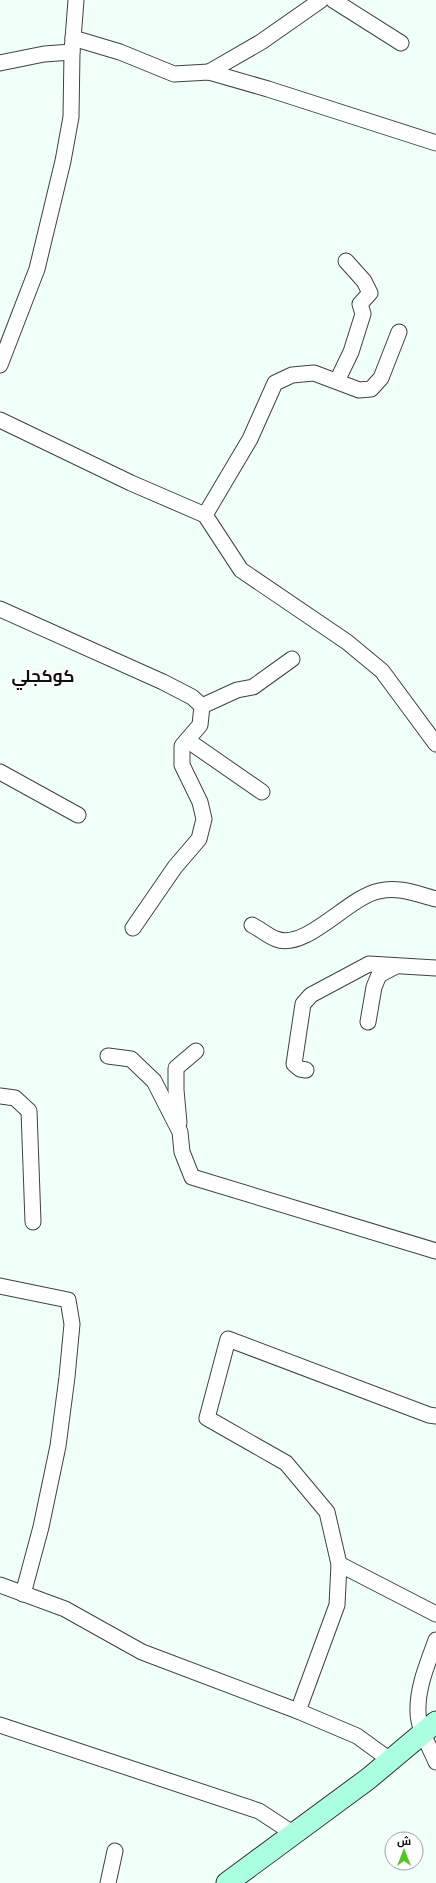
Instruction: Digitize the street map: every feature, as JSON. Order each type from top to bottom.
[{"type":"street","points":[[0,365],[37,269],[63,161],[71,117],[72,45],[76,0]]},
{"type":"street","points":[[209,72],[261,42],[321,0]]},
{"type":"street","points":[[333,0],[400,43]]},
{"type":"street","points":[[0,63],[44,54],[72,45],[120,52],[174,74],[209,72],[268,89],[436,144]]},
{"type":"street","points":[[337,380],[351,352],[363,314],[360,304],[370,293],[364,280],[346,261]]},
{"type":"street","points":[[205,515],[250,439],[275,383],[292,375],[314,373],[337,380],[359,390],[371,389],[381,378],[399,332]]},
{"type":"street","points":[[0,420],[131,483],[205,515],[241,570],[347,642],[382,671],[436,744]]},
{"type":"street","points":[[0,609],[164,682],[192,697],[202,706]]},
{"type":"street","points":[[202,706],[237,690],[253,687],[292,659]]},
{"type":"street","points":[[133,928],[175,867],[199,839],[204,819],[200,802],[182,765],[182,746],[200,725],[202,706]]},
{"type":"street","points":[[186,740],[262,792]]},
{"type":"street","points":[[0,772],[78,815]]},
{"type":"street","points":[[252,925],[276,939],[292,942],[320,927],[351,904],[378,891],[396,888],[436,899]]},
{"type":"street","points":[[306,1070],[300,1069],[294,1064],[294,1060],[303,1004],[311,995],[369,964],[436,968]]},
{"type":"street","points":[[368,1022],[374,987],[379,975],[396,966]]},
{"type":"street","points":[[196,1051],[176,1068],[176,1090],[182,1152],[192,1177],[436,1250]]},
{"type":"street","points":[[108,1056],[131,1059],[154,1081],[180,1132]]},
{"type":"street","points":[[0,1096],[15,1098],[30,1111],[33,1222]]},
{"type":"street","points":[[0,1286],[68,1300],[72,1324],[58,1446],[41,1527],[23,1594]]},
{"type":"street","points":[[298,1711],[337,1605],[339,1564],[326,1512],[286,1463],[207,1418],[228,1339],[436,1416]]},
{"type":"street","points":[[339,1564],[436,1614]]},
{"type":"street","points":[[0,1585],[65,1609],[142,1652],[298,1711],[357,1736],[390,1760]]},
{"type":"street","points":[[436,1640],[421,1684],[418,1713],[430,1728],[436,1762]]},
{"type":"street","points":[[0,1725],[259,1811],[294,1834]]},
{"type":"street","points":[[227,1883],[368,1779],[430,1728]]},
{"type":"street","points":[[108,1883],[115,1851]]},
{"type":"district","name":"كوكجلي","points":[[43,676]]}]
